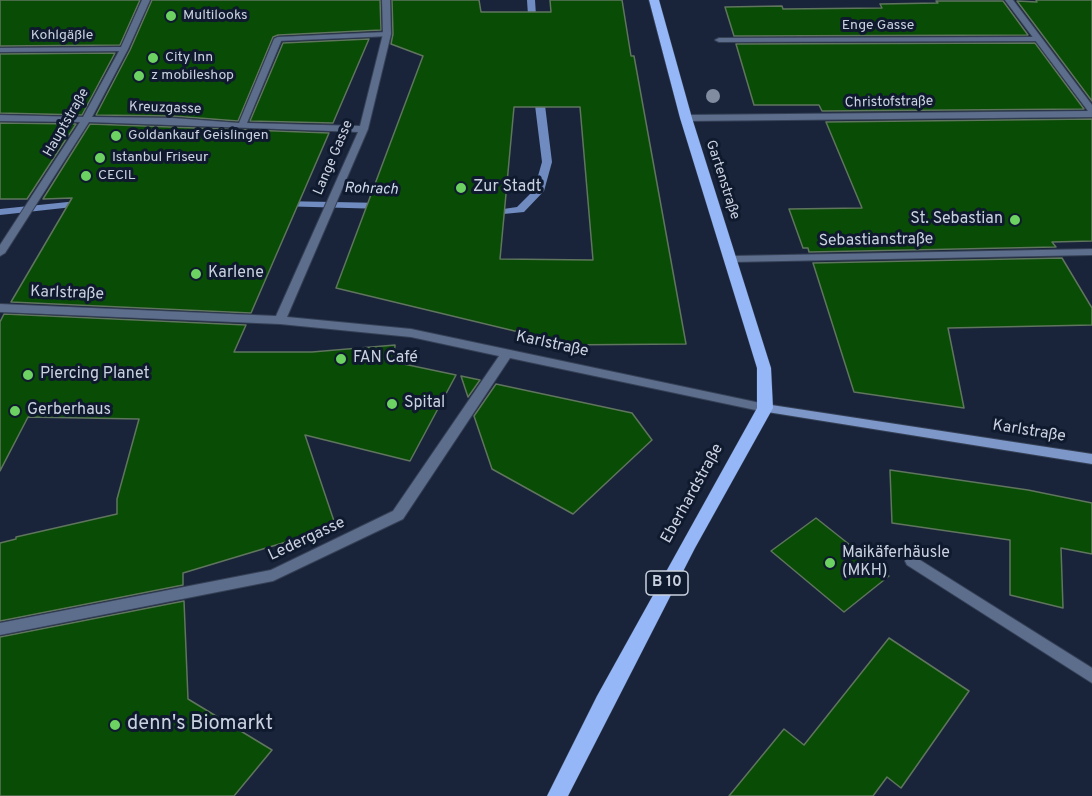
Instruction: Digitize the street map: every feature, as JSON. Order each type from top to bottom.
[{"type":"main road","name":"Gartenstraße","points":[[654,0],[686,118],[732,259],[764,368],[765,408]]},
{"type":"main road","name":"Karlstraße","points":[[765,408],[1092,459]]},
{"type":"main road","name":"Eberhardstraße","points":[[557,796],[673,573],[765,408]]},
{"type":"street","name":"Hauptstraße","points":[[0,253],[86,120],[124,50],[146,0]]},
{"type":"street","name":"Lange Gasse","points":[[280,320],[364,129],[387,34],[386,0]]},
{"type":"street","points":[[1009,0],[1092,113]]},
{"type":"street","points":[[242,126],[278,39],[387,34]]},
{"type":"street","name":"Enge Gasse","points":[[718,40],[1037,39]]},
{"type":"street","name":"Kohlgäßle","points":[[0,50],[124,50]]},
{"type":"street","name":"Christofstraße","points":[[686,118],[1092,113]]},
{"type":"street","name":"Kreuzgasse","points":[[0,118],[173,121],[242,126],[364,129]]},
{"type":"street","name":"Sebastianstraße","points":[[732,259],[1092,252]]},
{"type":"street","name":"Karlstraße","points":[[0,309],[280,320],[411,333],[765,408]]},
{"type":"street","name":"Ledergasse","points":[[0,629],[273,576],[398,515],[507,353]]},
{"type":"street","points":[[912,561],[1092,676]]},
{"type":"building","points":[[0,0],[140,0],[120,45],[0,46]]},
{"type":"building","points":[[152,0],[380,0],[381,30],[273,37],[238,121],[173,116],[96,115],[130,50]]},
{"type":"building","points":[[392,0],[479,0],[481,12],[551,12],[550,0],[622,0],[686,344],[552,345],[552,340],[336,288],[423,56],[391,44]],"holes":[[[514,107],[580,107],[593,260],[500,259]]]},
{"type":"building","points":[[1036,0],[1092,0],[1092,101],[1017,1],[1037,2]]},
{"type":"building","points":[[936,1],[1003,1],[1028,35],[734,36],[725,7],[882,8],[880,4],[938,3]]},
{"type":"building","points":[[369,39],[333,123],[250,121],[283,43]]},
{"type":"building","points":[[1035,43],[1084,109],[822,111],[819,105],[754,105],[736,44]]},
{"type":"building","points":[[115,53],[82,115],[0,113],[0,54]]},
{"type":"building","points":[[1092,119],[1092,241],[1052,242],[1056,247],[809,252],[808,248],[803,248],[789,209],[862,208],[826,122]]},
{"type":"building","points":[[0,123],[76,124],[27,199],[0,199]]},
{"type":"building","points":[[90,124],[329,133],[251,313],[11,302],[72,198],[43,199]]},
{"type":"building","points":[[1062,258],[1092,308],[1092,325],[948,328],[964,408],[854,392],[813,263]]},
{"type":"building","points":[[4,314],[246,325],[234,352],[312,352],[395,345],[394,362],[456,375],[410,461],[305,435],[336,527],[183,573],[183,585],[0,621],[0,543],[16,539],[16,537],[117,514],[117,499],[139,419],[28,417],[0,471],[0,322]]},
{"type":"building","points":[[461,376],[480,380],[468,397]]},
{"type":"building","points":[[496,384],[632,413],[652,440],[573,514],[492,469],[474,416]]},
{"type":"building","points":[[890,470],[1028,490],[1092,503],[1092,554],[1061,548],[1063,608],[1010,595],[1010,540],[892,523]]},
{"type":"building","name":"Maikäferhäusle (MKH)","points":[[816,518],[889,576],[844,612],[771,551]]},
{"type":"building","name":"denn's Biomarkt","points":[[184,601],[188,699],[272,750],[234,796],[0,796],[0,637]]},
{"type":"building","points":[[889,638],[969,691],[901,788],[887,777],[873,796],[729,796],[784,729],[804,745]]},
{"type":"waterway","name":"Rohrach","points":[[531,0],[533,31]]},
{"type":"waterway","name":"Rohrach","points":[[487,214],[520,210],[539,191],[547,162],[538,89]]},
{"type":"waterway","name":"Rohrach","points":[[0,212],[87,203]]},
{"type":"waterway","name":"Rohrach","points":[[281,204],[384,206]]},
{"type":"place","name":"Multilooks","points":[[171,16]]},
{"type":"place","name":"City Inn","points":[[153,58]]},
{"type":"place","name":"z mobileshop","points":[[139,76]]},
{"type":"place","name":"Goldankauf Geislingen","points":[[116,136]]},
{"type":"place","name":"Istanbul Friseur","points":[[100,158]]},
{"type":"place","name":"CECIL","points":[[86,176]]},
{"type":"place","name":"Zur Stadt","points":[[461,188]]},
{"type":"place","name":"St. Sebastian","points":[[1015,220]]},
{"type":"place","name":"Karlene","points":[[196,274]]},
{"type":"place","name":"FAN Café","points":[[341,359]]},
{"type":"place","name":"Piercing Planet","points":[[28,375]]},
{"type":"place","name":"Spital","points":[[392,404]]},
{"type":"place","name":"Gerberhaus","points":[[15,411]]},
{"type":"place","name":"Maikäferhäusle (MKH)","points":[[830,563]]},
{"type":"place","name":"denn's Biomarkt","points":[[115,725]]}]
